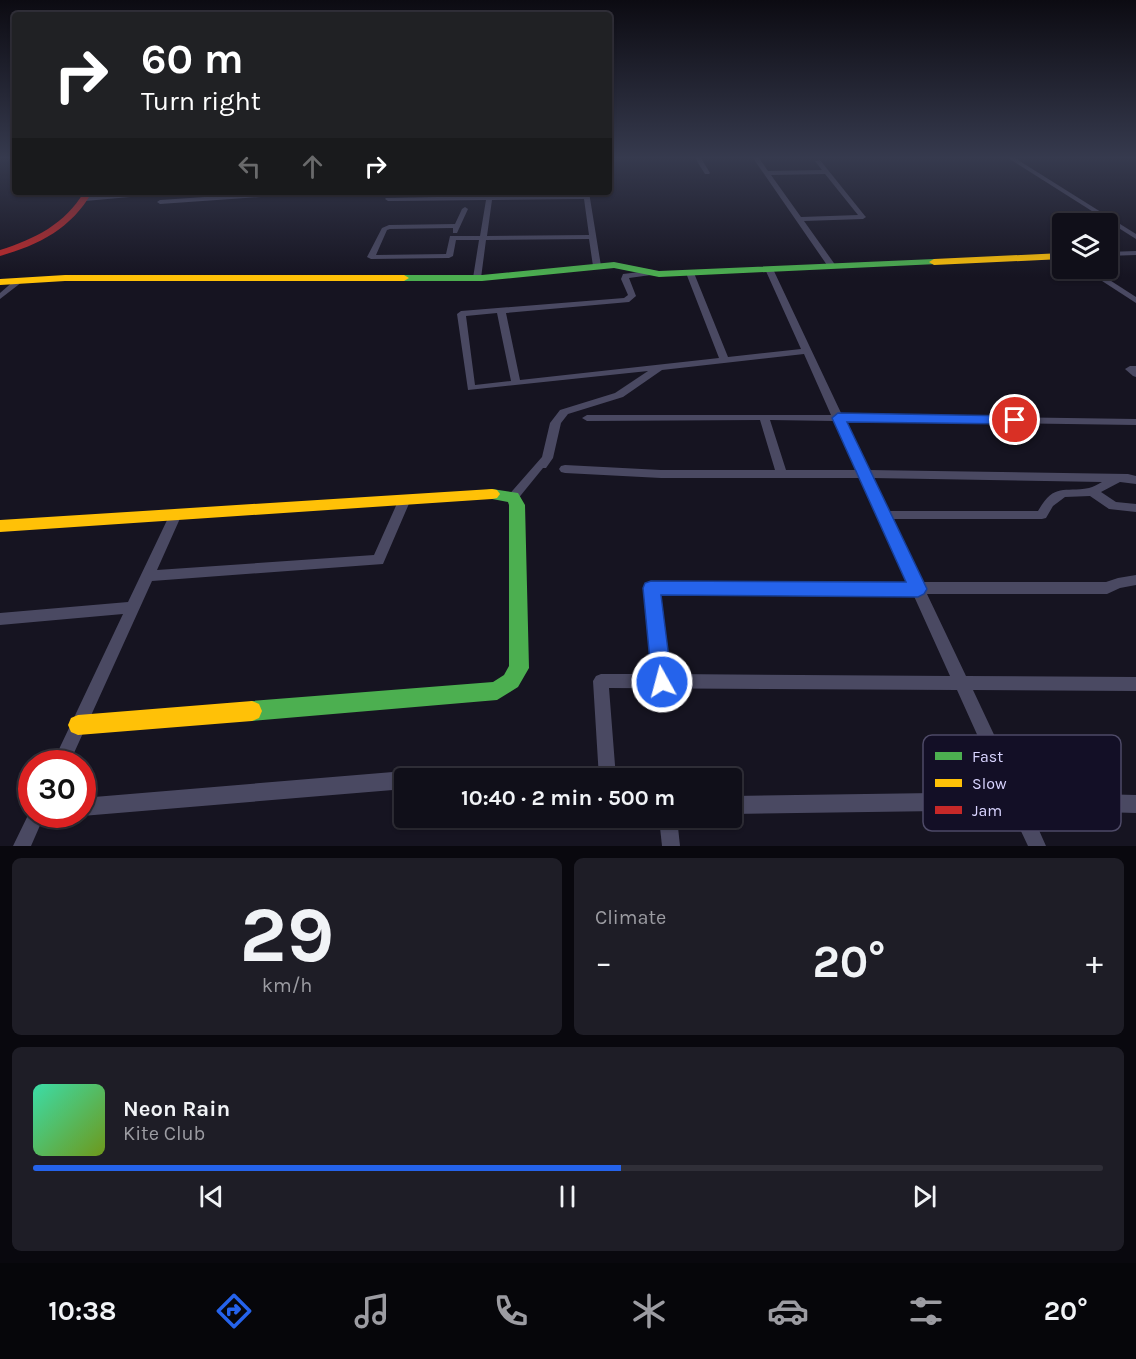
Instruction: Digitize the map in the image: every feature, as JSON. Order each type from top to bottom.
[{"type":"street","points":[[0,253],[38,241],[83,197]]},
{"type":"street","points":[[162,197],[160,202],[225,197]]},
{"type":"street","points":[[388,200],[439,197]]},
{"type":"street","points":[[477,278],[490,197]]},
{"type":"street","points":[[587,197],[597,266]]},
{"type":"street","points":[[783,197],[832,266]]},
{"type":"street","points":[[798,219],[863,217],[847,197]]},
{"type":"street","points":[[1073,197],[1136,237]]},
{"type":"street","points":[[456,226],[389,227],[384,230],[371,257],[449,256],[456,226],[465,209]]},
{"type":"street","points":[[453,238],[593,237]]},
{"type":"street","points":[[1118,254],[1136,253]]},
{"type":"street","points":[[807,351],[471,388],[461,314],[626,300],[632,296],[625,279],[626,276],[648,273],[1052,256]]},
{"type":"street","points":[[0,282],[65,278],[477,278],[597,266],[624,266],[648,273]]},
{"type":"street","points":[[770,269],[985,735]]},
{"type":"street","points":[[690,273],[725,360]]},
{"type":"street","points":[[1102,279],[1136,301]]},
{"type":"street","points":[[0,297],[18,282]]},
{"type":"street","points":[[501,311],[516,383]]},
{"type":"street","points":[[513,497],[552,451],[554,426],[558,416],[564,412],[619,395],[660,367]]},
{"type":"street","points":[[1136,369],[1130,369],[1136,374]]},
{"type":"street","points":[[587,417],[1136,422]]},
{"type":"street","points":[[764,417],[782,474]]},
{"type":"street","points":[[565,469],[661,474],[1130,478]]},
{"type":"street","points":[[884,515],[1029,517],[1042,515],[1049,503],[1062,493],[1092,492],[1130,478]]},
{"type":"street","points":[[1092,492],[1113,506],[1136,508]]},
{"type":"street","points":[[0,526],[405,499],[498,494],[513,497]]},
{"type":"street","points":[[78,725],[497,691],[511,681],[519,668],[517,505],[513,497]]},
{"type":"street","points":[[148,576],[378,560],[405,499]]},
{"type":"street","points":[[66,750],[176,514]]},
{"type":"street","points":[[662,682],[651,588],[1107,588],[1118,583],[1136,580]]},
{"type":"street","points":[[0,619],[133,607]]},
{"type":"street","points":[[606,768],[601,681],[1136,684]]},
{"type":"street","points":[[96,806],[394,781]]},
{"type":"street","points":[[742,805],[923,802]]},
{"type":"street","points":[[1121,804],[1136,804]]},
{"type":"street","points":[[22,846],[30,828]]},
{"type":"street","points":[[669,828],[671,846]]},
{"type":"street","points":[[1030,831],[1037,846]]},
{"type":"traffic: fast","points":[[404,278],[482,278],[614,265],[659,274],[934,262]]},
{"type":"traffic: fast","points":[[252,711],[497,691],[511,681],[519,668],[517,505],[513,497],[492,494]]},
{"type":"traffic: slow","points":[[934,262],[1052,256]]},
{"type":"traffic: slow","points":[[0,282],[65,278],[404,278]]},
{"type":"traffic: slow","points":[[0,526],[492,494]]},
{"type":"traffic: slow","points":[[78,725],[252,711]]},
{"type":"traffic: jam","points":[[0,253],[51,232],[72,215],[85,197]]},
{"type":"route","points":[[662,682],[651,588],[918,589],[838,418],[1015,420]]}]
